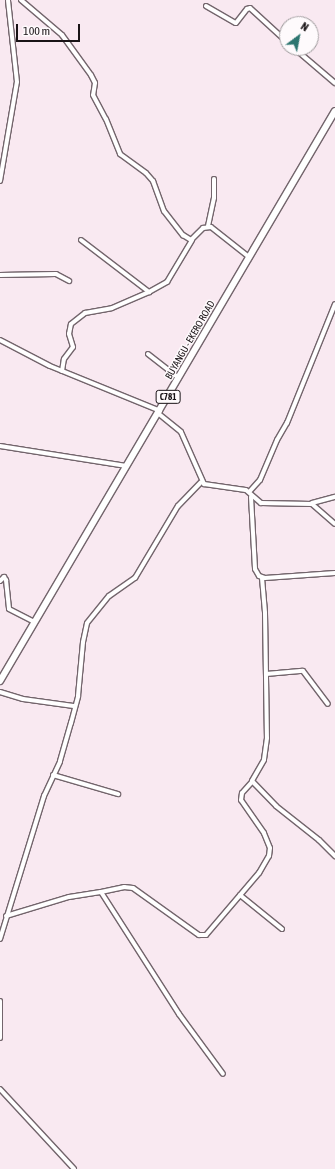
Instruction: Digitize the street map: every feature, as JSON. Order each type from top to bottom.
[{"type":"main road","name":"BUYANGU - EKERO ROAD","points":[[0,681],[126,466],[159,413],[335,111]]},
{"type":"street","points":[[0,181],[17,82],[13,28],[8,0]]},
{"type":"street","points":[[21,0],[62,35],[91,75],[95,83],[92,95],[106,119],[120,154],[146,173],[153,181],[164,210],[185,238],[192,240]]},
{"type":"street","points":[[206,6],[236,23],[247,9],[250,8],[279,35]]},
{"type":"street","points":[[303,56],[335,84]]},
{"type":"street","points":[[208,226],[214,198],[214,179]]},
{"type":"street","points":[[62,371],[66,357],[73,347],[69,334],[71,324],[86,312],[112,308],[149,292],[167,282],[192,240],[200,230],[208,226],[216,229],[249,257]]},
{"type":"street","points":[[81,240],[149,292]]},
{"type":"street","points":[[0,275],[56,274],[69,281]]},
{"type":"street","points":[[250,491],[260,480],[277,440],[287,423],[335,304]]},
{"type":"street","points":[[0,340],[62,371],[159,413],[182,432],[201,482],[205,485],[250,491],[258,503],[312,504],[335,497]]},
{"type":"street","points":[[148,354],[179,378]]},
{"type":"street","points":[[0,446],[126,466]]},
{"type":"street","points":[[0,939],[6,916],[71,723],[74,706],[78,696],[82,642],[87,624],[109,596],[135,578],[178,506],[201,482]]},
{"type":"street","points":[[6,916],[69,897],[101,892],[124,886],[133,888],[203,936],[264,867],[270,852],[264,833],[241,800],[242,793],[252,782],[266,751],[266,674],[262,578],[255,569],[254,506],[250,491]]},
{"type":"street","points":[[312,504],[335,524]]},
{"type":"street","points":[[262,578],[335,573]]},
{"type":"street","points":[[0,580],[4,577],[6,580],[9,609],[34,622]]},
{"type":"street","points":[[266,674],[303,671],[328,704]]},
{"type":"street","points":[[0,692],[23,698],[74,706]]},
{"type":"street","points":[[53,775],[118,794]]},
{"type":"street","points":[[252,782],[276,806],[319,840],[335,856]]},
{"type":"street","points":[[101,892],[179,1014],[223,1074]]},
{"type":"street","points":[[240,895],[282,929]]},
{"type":"street","points":[[0,1001],[0,1038]]},
{"type":"street","points":[[0,1089],[74,1169]]}]
